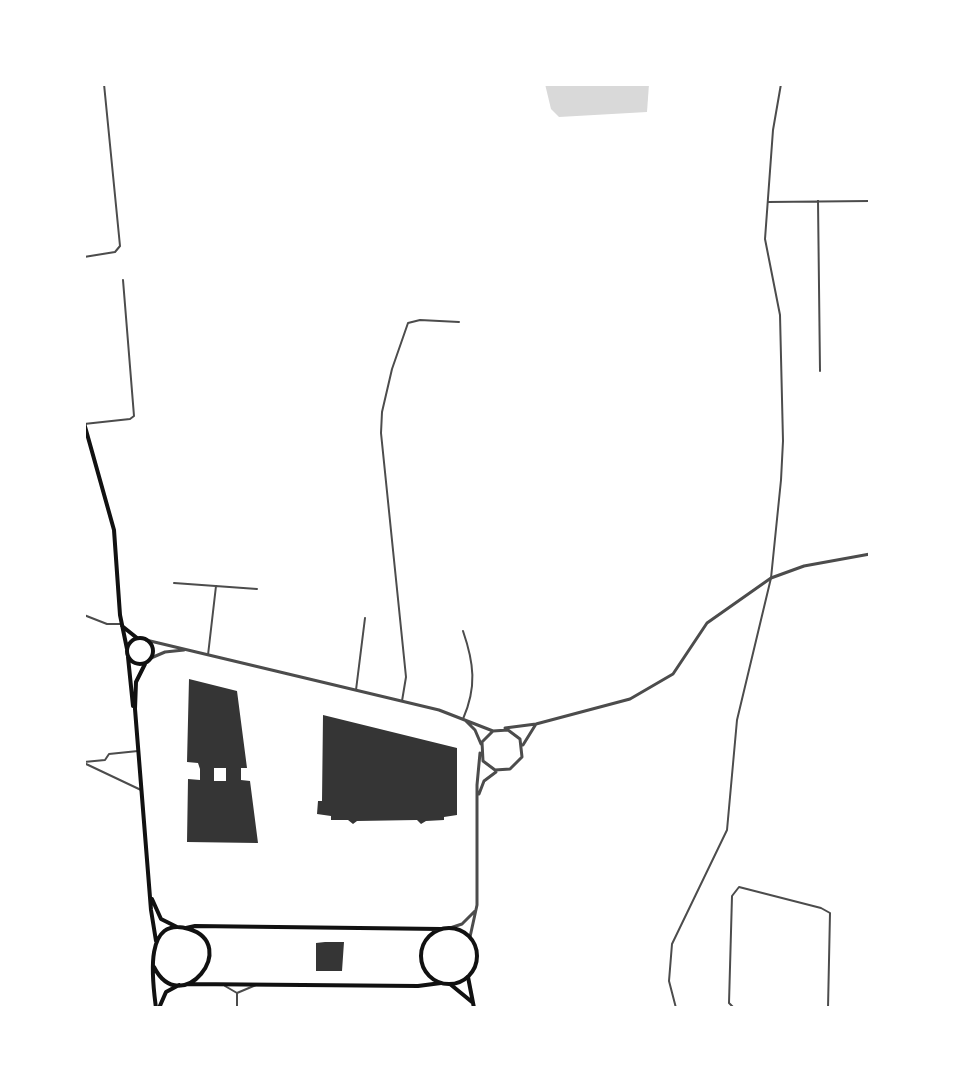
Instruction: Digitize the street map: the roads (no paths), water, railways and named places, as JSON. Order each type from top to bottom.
[{"type":"main road","points":[[84,424],[114,530],[121,625],[127,650],[135,709],[156,941],[152,953],[157,1008]]},
{"type":"main road","points":[[121,625],[138,638],[146,640],[152,647],[151,658],[144,664],[136,682],[135,709]]},
{"type":"main road","points":[[127,650],[130,643],[138,638]]},
{"type":"main road","points":[[128,657],[135,664],[144,664]]},
{"type":"main road","points":[[151,894],[158,916],[178,928]]},
{"type":"main road","points":[[156,941],[166,932],[195,926],[450,928],[462,931],[475,945],[477,957],[468,977],[474,1008]]},
{"type":"main road","points":[[186,928],[202,938],[209,956],[203,974],[187,984]]},
{"type":"main road","points":[[441,929],[429,936],[421,953],[425,972],[441,983]]},
{"type":"main road","points":[[154,967],[163,979],[180,985]]},
{"type":"main road","points":[[157,1008],[166,992],[187,984],[418,986],[450,984],[468,977]]},
{"type":"main road","points":[[450,984],[472,1002]]},
{"type":"street","points":[[84,257],[114,253],[120,246],[104,84]]},
{"type":"street","points":[[676,1008],[669,981],[672,944],[727,830],[737,720],[771,578],[783,441],[781,322],[766,244],[773,130],[781,84]]},
{"type":"street","points":[[818,201],[820,371]]},
{"type":"street","points":[[768,202],[870,201]]},
{"type":"street","points":[[84,424],[130,419],[134,416],[123,280]]},
{"type":"street","points":[[402,701],[406,677],[384,469],[382,412],[392,369],[408,323],[420,320],[459,322]]},
{"type":"street","points":[[146,640],[402,701],[493,730],[504,729],[536,724],[615,705],[668,678],[681,665],[707,623],[771,578],[804,566],[870,554]]},
{"type":"street","points":[[174,583],[257,590]]},
{"type":"street","points":[[208,655],[216,586]]},
{"type":"street","points":[[84,615],[107,624],[121,625]]},
{"type":"street","points":[[356,690],[365,618]]},
{"type":"street","points":[[463,631],[474,664],[470,700],[463,719]]},
{"type":"street","points":[[151,658],[165,652],[188,650]]},
{"type":"street","points":[[463,719],[475,730],[481,745]]},
{"type":"street","points":[[480,752],[485,763],[498,771],[507,771],[516,766],[522,757],[523,747],[536,724]]},
{"type":"street","points":[[504,729],[515,733],[523,747]]},
{"type":"street","points":[[470,937],[476,910],[477,764],[485,736],[493,730]]},
{"type":"street","points":[[84,763],[105,760],[109,754],[138,752]]},
{"type":"street","points":[[84,763],[142,790]]},
{"type":"street","points":[[478,795],[484,781],[498,771]]},
{"type":"street","points":[[761,1008],[733,1006],[729,1003],[734,891],[743,887],[824,909],[831,916],[828,1008]]},
{"type":"street","points":[[450,928],[466,922],[476,910]]},
{"type":"street","points":[[223,984],[237,993]]},
{"type":"street","points":[[237,993],[257,985]]},
{"type":"street","points":[[237,993],[237,1008]]}]
